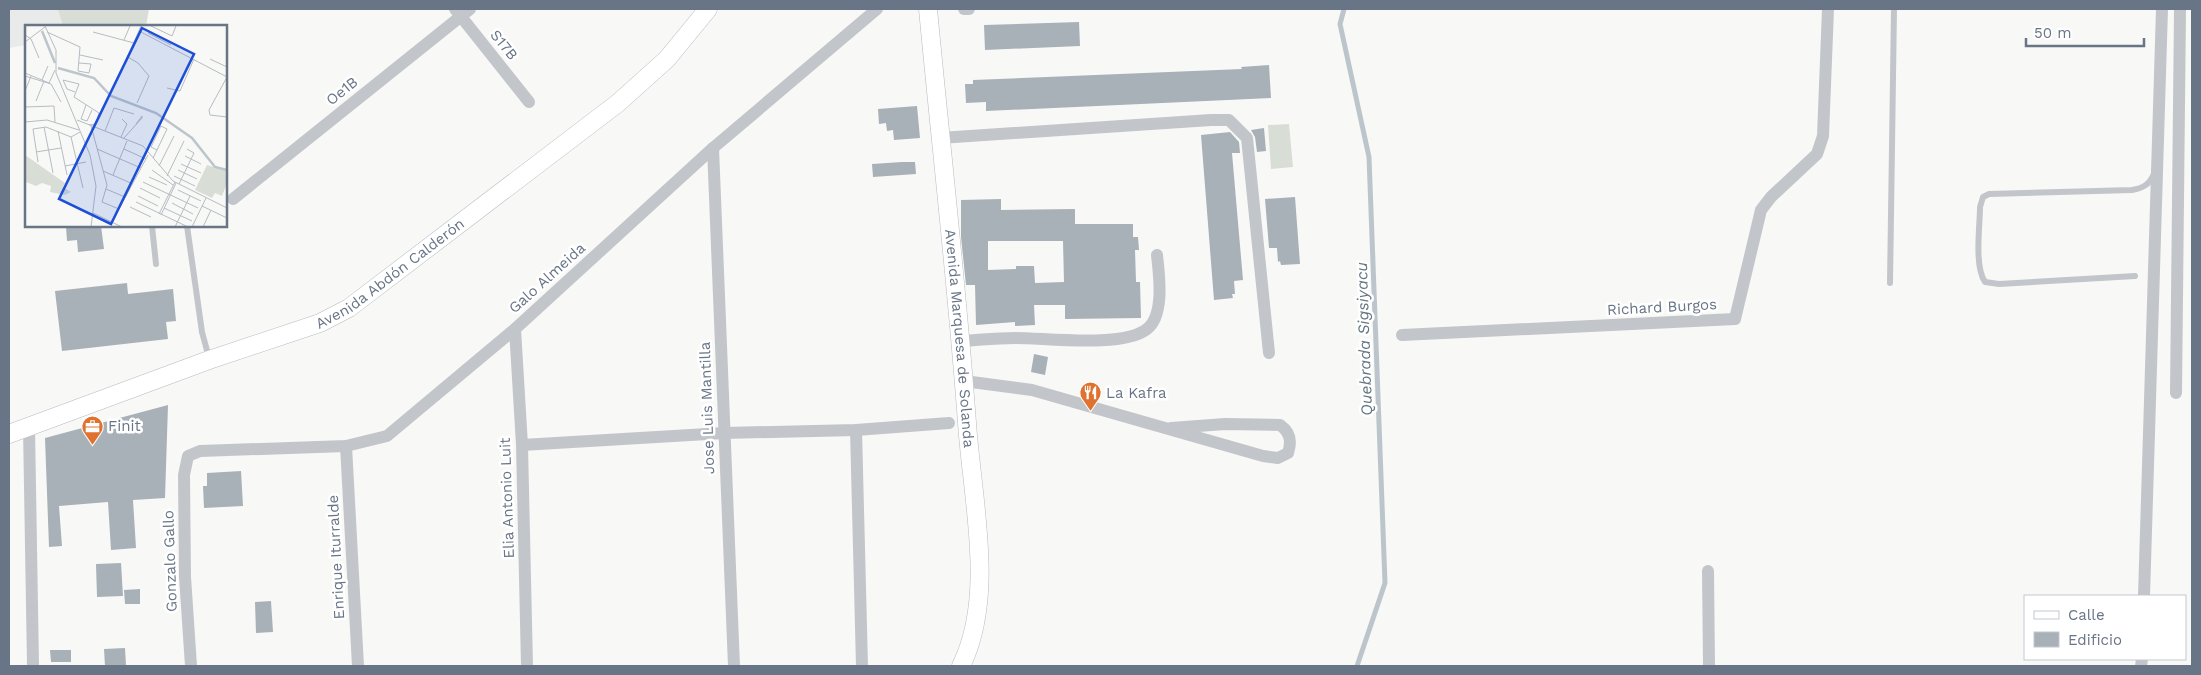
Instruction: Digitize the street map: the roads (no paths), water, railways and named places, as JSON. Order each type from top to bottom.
[{"type":"street","name":"Avenida Abdón Calderón","points":[[9,434],[209,360],[320,323],[349,308],[618,103],[667,59],[708,9]]},
{"type":"street","name":"Galo Almeida","points":[[188,456],[200,451],[346,446],[386,436],[515,329],[713,148],[877,9]]},
{"type":"street","name":"Avenida Marquesa de Solanda","points":[[928,9],[962,341],[979,558],[979,607],[966,656],[961,666]]},
{"type":"street","points":[[964,9],[969,9]]},
{"type":"street","name":"Richard Burgos","points":[[1402,335],[1735,320],[1761,210],[1771,197],[1817,154],[1823,136],[1828,9]]},
{"type":"street","points":[[2144,595],[2162,9]]},
{"type":"street","points":[[2176,393],[2180,9]]},
{"type":"street","name":"S17B","points":[[462,11],[529,102]]},
{"type":"street","name":"Oe1B","points":[[234,198],[462,11]]},
{"type":"street","points":[[940,138],[1229,120],[1247,138],[1269,353]]},
{"type":"street","name":"Jose Luis Mantilla","points":[[713,148],[734,666]]},
{"type":"street","points":[[962,341],[1013,338],[1098,340],[1130,338],[1149,328],[1157,309],[1161,288],[1157,255]]},
{"type":"street","name":"Elia Antonio Luit","points":[[515,329],[522,444],[528,666]]},
{"type":"street","points":[[964,381],[1032,390],[1270,457],[1284,456],[1290,447],[1291,441],[1286,429],[1274,424],[1225,424],[1171,428]]},
{"type":"street","points":[[522,444],[724,433],[856,430],[949,423]]},
{"type":"street","points":[[29,427],[33,666]]},
{"type":"street","points":[[856,430],[862,666]]},
{"type":"street","name":"Enrique Iturralde","points":[[346,446],[358,666]]},
{"type":"street","name":"Gonzalo Gallo","points":[[188,456],[184,475],[185,577],[191,666]]},
{"type":"street","points":[[1708,571],[1709,666]]},
{"type":"lane","points":[[1890,283],[1894,9]]},
{"type":"lane","points":[[2135,276],[2000,284],[1985,282],[1981,276],[1980,266],[1980,207],[1982,197],[1989,194],[2142,188],[2150,182],[2157,166]]},
{"type":"lane","points":[[152,228],[156,264]]},
{"type":"lane","points":[[187,228],[202,332],[209,360]]},
{"type":"waterway","name":"Quebrada Sigsiyacu","points":[[1344,9],[1340,24],[1369,157],[1385,583],[1357,666]]},
{"type":"place","name":"La Kafra","points":[[1090,412]]},
{"type":"place","name":"Finit","points":[[92,445]]}]
